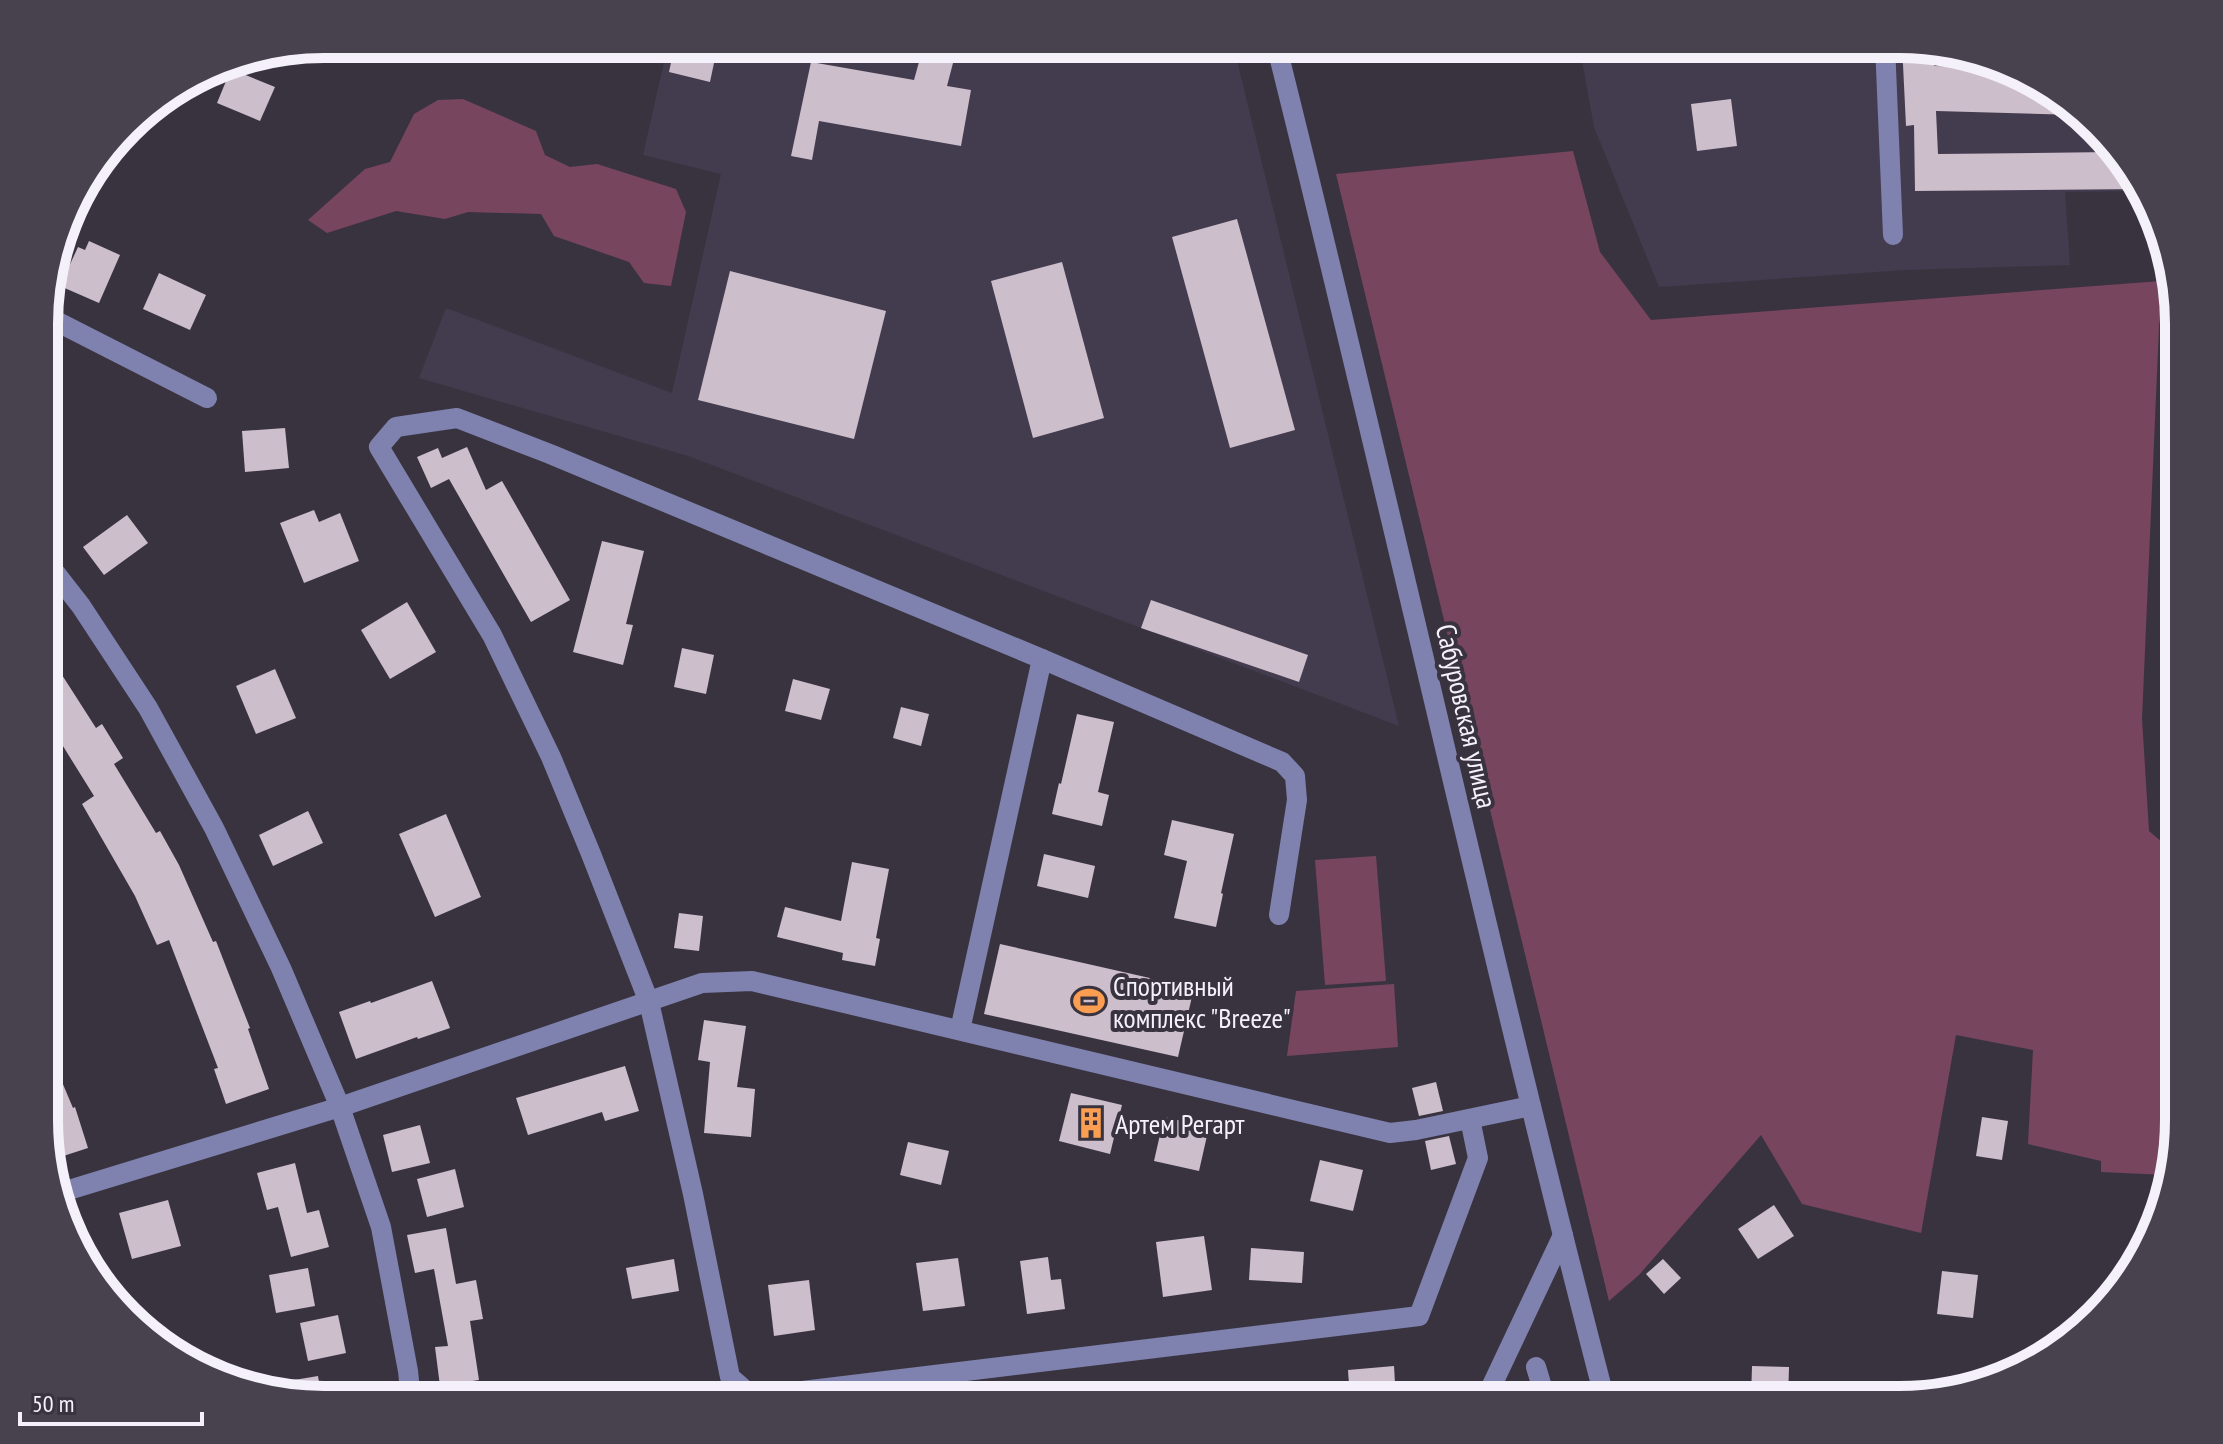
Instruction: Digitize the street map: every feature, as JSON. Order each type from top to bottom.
[{"type":"street","name":"Сабуровская улица","points":[[1280,58],[1531,1106],[1601,1385]]},
{"type":"street","points":[[1886,58],[1893,235]]},
{"type":"street","points":[[58,322],[207,398]]},
{"type":"street","points":[[740,1386],[730,1377],[693,1194],[649,1002],[551,757],[492,635],[379,447],[396,427],[457,418],[565,460],[1282,762],[1295,776],[1297,800],[1279,915]]},
{"type":"street","points":[[58,576],[148,708],[214,828],[281,968],[340,1107],[381,1227],[410,1386]]},
{"type":"street","points":[[960,1030],[1042,659]]},
{"type":"street","points":[[68,1190],[340,1107],[702,983],[752,981],[1390,1133],[1531,1106]]},
{"type":"street","points":[[846,1386],[1419,1316],[1478,1158],[1470,1119]]},
{"type":"street","points":[[1492,1385],[1563,1235]]},
{"type":"street","points":[[1536,1367],[1542,1385]]},
{"type":"shaded area","points":[[665,58],[1236,58],[1399,726],[688,456],[419,378],[446,308],[672,393],[721,174],[643,155]]},
{"type":"shaded area","points":[[1582,58],[1934,60],[1985,72],[2017,85],[2047,103],[2087,136],[2110,162],[2129,191],[2065,192],[2070,265],[1905,270],[1659,287],[1594,127]]},
{"type":"shaded area","points":[[463,99],[536,131],[545,155],[570,167],[597,164],[676,189],[686,212],[671,286],[644,283],[629,262],[554,236],[541,214],[468,212],[445,219],[396,211],[327,233],[308,220],[365,169],[390,162],[414,114],[438,100]]},
{"type":"shaded area","points":[[1573,151],[1600,252],[1651,320],[2161,281],[2142,719],[2149,831],[2164,844],[2164,1138],[2159,1175],[2101,1172],[2101,1161],[2028,1144],[2033,1050],[1956,1035],[1921,1233],[1802,1204],[1761,1135],[1639,1275],[1609,1301],[1336,174]]},
{"type":"shaded area","points":[[1376,856],[1386,981],[1325,985],[1315,860]]},
{"type":"shaded area","points":[[1394,984],[1398,1047],[1287,1056],[1296,991]]},
{"type":"building","points":[[672,58],[715,58],[710,82],[669,72]]},
{"type":"building","points":[[920,58],[954,58],[947,86],[971,90],[961,146],[819,121],[812,160],[791,156],[811,62],[914,80]]},
{"type":"building","points":[[1903,58],[1934,60],[1934,66],[1966,67],[1985,72],[2017,85],[2063,115],[1936,111],[1938,154],[2101,152],[2128,189],[1915,191],[1914,125],[1906,126]]},
{"type":"building","points":[[238,72],[275,87],[260,121],[217,103],[228,76]]},
{"type":"building","points":[[1731,99],[1737,146],[1697,151],[1691,104]]},
{"type":"building","points":[[1237,219],[1295,430],[1230,448],[1172,237]]},
{"type":"building","points":[[89,241],[120,255],[99,303],[61,286],[78,247],[85,250]]},
{"type":"building","points":[[1062,262],[1104,418],[1033,438],[991,281]]},
{"type":"building","points":[[730,271],[886,311],[854,439],[698,400]]},
{"type":"building","points":[[159,273],[206,295],[190,330],[143,309]]},
{"type":"building","points":[[285,428],[289,468],[245,472],[242,431]]},
{"type":"building","points":[[467,447],[486,490],[502,481],[570,600],[531,622],[449,479],[431,488],[417,457],[438,448],[442,458]]},
{"type":"building","points":[[314,510],[319,522],[340,513],[359,561],[304,583],[280,523]]},
{"type":"building","points":[[127,515],[148,543],[104,575],[83,547]]},
{"type":"building","points":[[602,541],[644,551],[626,624],[633,625],[623,665],[573,652]]},
{"type":"building","points":[[1151,600],[1308,655],[1299,682],[1141,628]]},
{"type":"building","points":[[407,602],[436,652],[390,679],[361,630]]},
{"type":"building","points":[[682,648],[714,655],[706,694],[674,687]]},
{"type":"building","points":[[58,669],[96,728],[102,724],[123,758],[114,764],[156,833],[160,831],[179,865],[213,942],[216,941],[250,1028],[269,1089],[226,1104],[214,1069],[218,1068],[169,940],[157,945],[135,896],[82,804],[94,796],[58,738]]},
{"type":"building","points":[[275,669],[296,718],[256,734],[236,686]]},
{"type":"building","points":[[793,679],[830,689],[821,720],[785,711]]},
{"type":"building","points":[[901,707],[929,714],[921,746],[893,738]]},
{"type":"building","points":[[1077,714],[1114,722],[1098,792],[1109,795],[1102,826],[1052,814]]},
{"type":"building","points":[[308,811],[323,843],[273,866],[259,835]]},
{"type":"building","points":[[446,814],[481,897],[435,917],[399,834]]},
{"type":"building","points":[[1172,820],[1234,834],[1216,927],[1174,918],[1187,861],[1164,855]]},
{"type":"building","points":[[1044,854],[1095,866],[1088,898],[1037,886]]},
{"type":"building","points":[[852,862],[889,869],[876,938],[880,939],[875,966],[842,960],[843,953],[777,937],[785,907],[841,921]]},
{"type":"building","points":[[679,913],[703,916],[699,951],[674,948]]},
{"type":"building","name":"Спортивный комплекс \"Breeze\"","points":[[1000,944],[1194,988],[1178,1057],[984,1014]]},
{"type":"building","points":[[432,981],[450,1028],[356,1059],[339,1012]]},
{"type":"building","points":[[704,1020],[746,1026],[737,1087],[755,1089],[751,1137],[704,1133],[710,1062],[698,1060]]},
{"type":"building","points":[[625,1066],[639,1111],[605,1121],[602,1112],[528,1135],[516,1098]]},
{"type":"building","points":[[58,1072],[75,1107],[88,1148],[60,1157]]},
{"type":"building","points":[[1436,1082],[1443,1111],[1419,1116],[1412,1088]]},
{"type":"building","name":"Артем Регарт","points":[[1071,1093],[1122,1105],[1110,1154],[1059,1141]]},
{"type":"building","points":[[1164,1117],[1209,1127],[1199,1171],[1154,1161]]},
{"type":"building","points":[[1982,1117],[2008,1121],[2002,1160],[1976,1156]]},
{"type":"building","points":[[420,1125],[430,1163],[392,1172],[383,1135]]},
{"type":"building","points":[[1449,1136],[1456,1164],[1431,1170],[1425,1141]]},
{"type":"building","points":[[908,1142],[949,1151],[941,1185],[900,1175]]},
{"type":"building","points":[[1320,1160],[1363,1170],[1353,1211],[1310,1201]]},
{"type":"building","points":[[295,1163],[307,1213],[319,1210],[329,1247],[291,1257],[278,1207],[267,1210],[257,1173]]},
{"type":"building","points":[[455,1169],[464,1207],[427,1217],[417,1179]]},
{"type":"building","points":[[168,1200],[181,1246],[132,1259],[119,1213]]},
{"type":"building","points":[[1774,1205],[1794,1236],[1758,1259],[1738,1229]]},
{"type":"building","points":[[446,1228],[456,1284],[476,1280],[483,1319],[470,1321],[479,1380],[440,1386],[435,1347],[448,1346],[434,1269],[415,1273],[407,1235]]},
{"type":"building","points":[[1204,1236],[1212,1290],[1163,1297],[1156,1242]]},
{"type":"building","points":[[1251,1248],[1304,1252],[1302,1283],[1249,1280]]},
{"type":"building","points":[[1048,1257],[1051,1280],[1061,1279],[1065,1309],[1027,1314],[1020,1261]]},
{"type":"building","points":[[958,1258],[965,1306],[923,1311],[916,1263]]},
{"type":"building","points":[[674,1259],[679,1291],[632,1299],[626,1268]]},
{"type":"building","points":[[1663,1259],[1681,1278],[1664,1294],[1646,1274]]},
{"type":"building","points":[[308,1268],[315,1306],[276,1313],[269,1275]]},
{"type":"building","points":[[1942,1271],[1978,1275],[1973,1318],[1937,1314]]},
{"type":"building","points":[[809,1280],[815,1330],[774,1336],[768,1285]]},
{"type":"building","points":[[338,1315],[346,1353],[308,1361],[300,1323]]},
{"type":"building","points":[[1394,1366],[1395,1385],[1349,1385],[1348,1370]]},
{"type":"building","points":[[1752,1366],[1789,1367],[1788,1385],[1751,1385]]},
{"type":"building","points":[[318,1376],[320,1386],[289,1384],[280,1382]]},
{"type":"place","name":"Спортивный комплекс \"Breeze\"","points":[[1089,1001]]},
{"type":"place","name":"Артем Регарт","points":[[1091,1123]]}]
